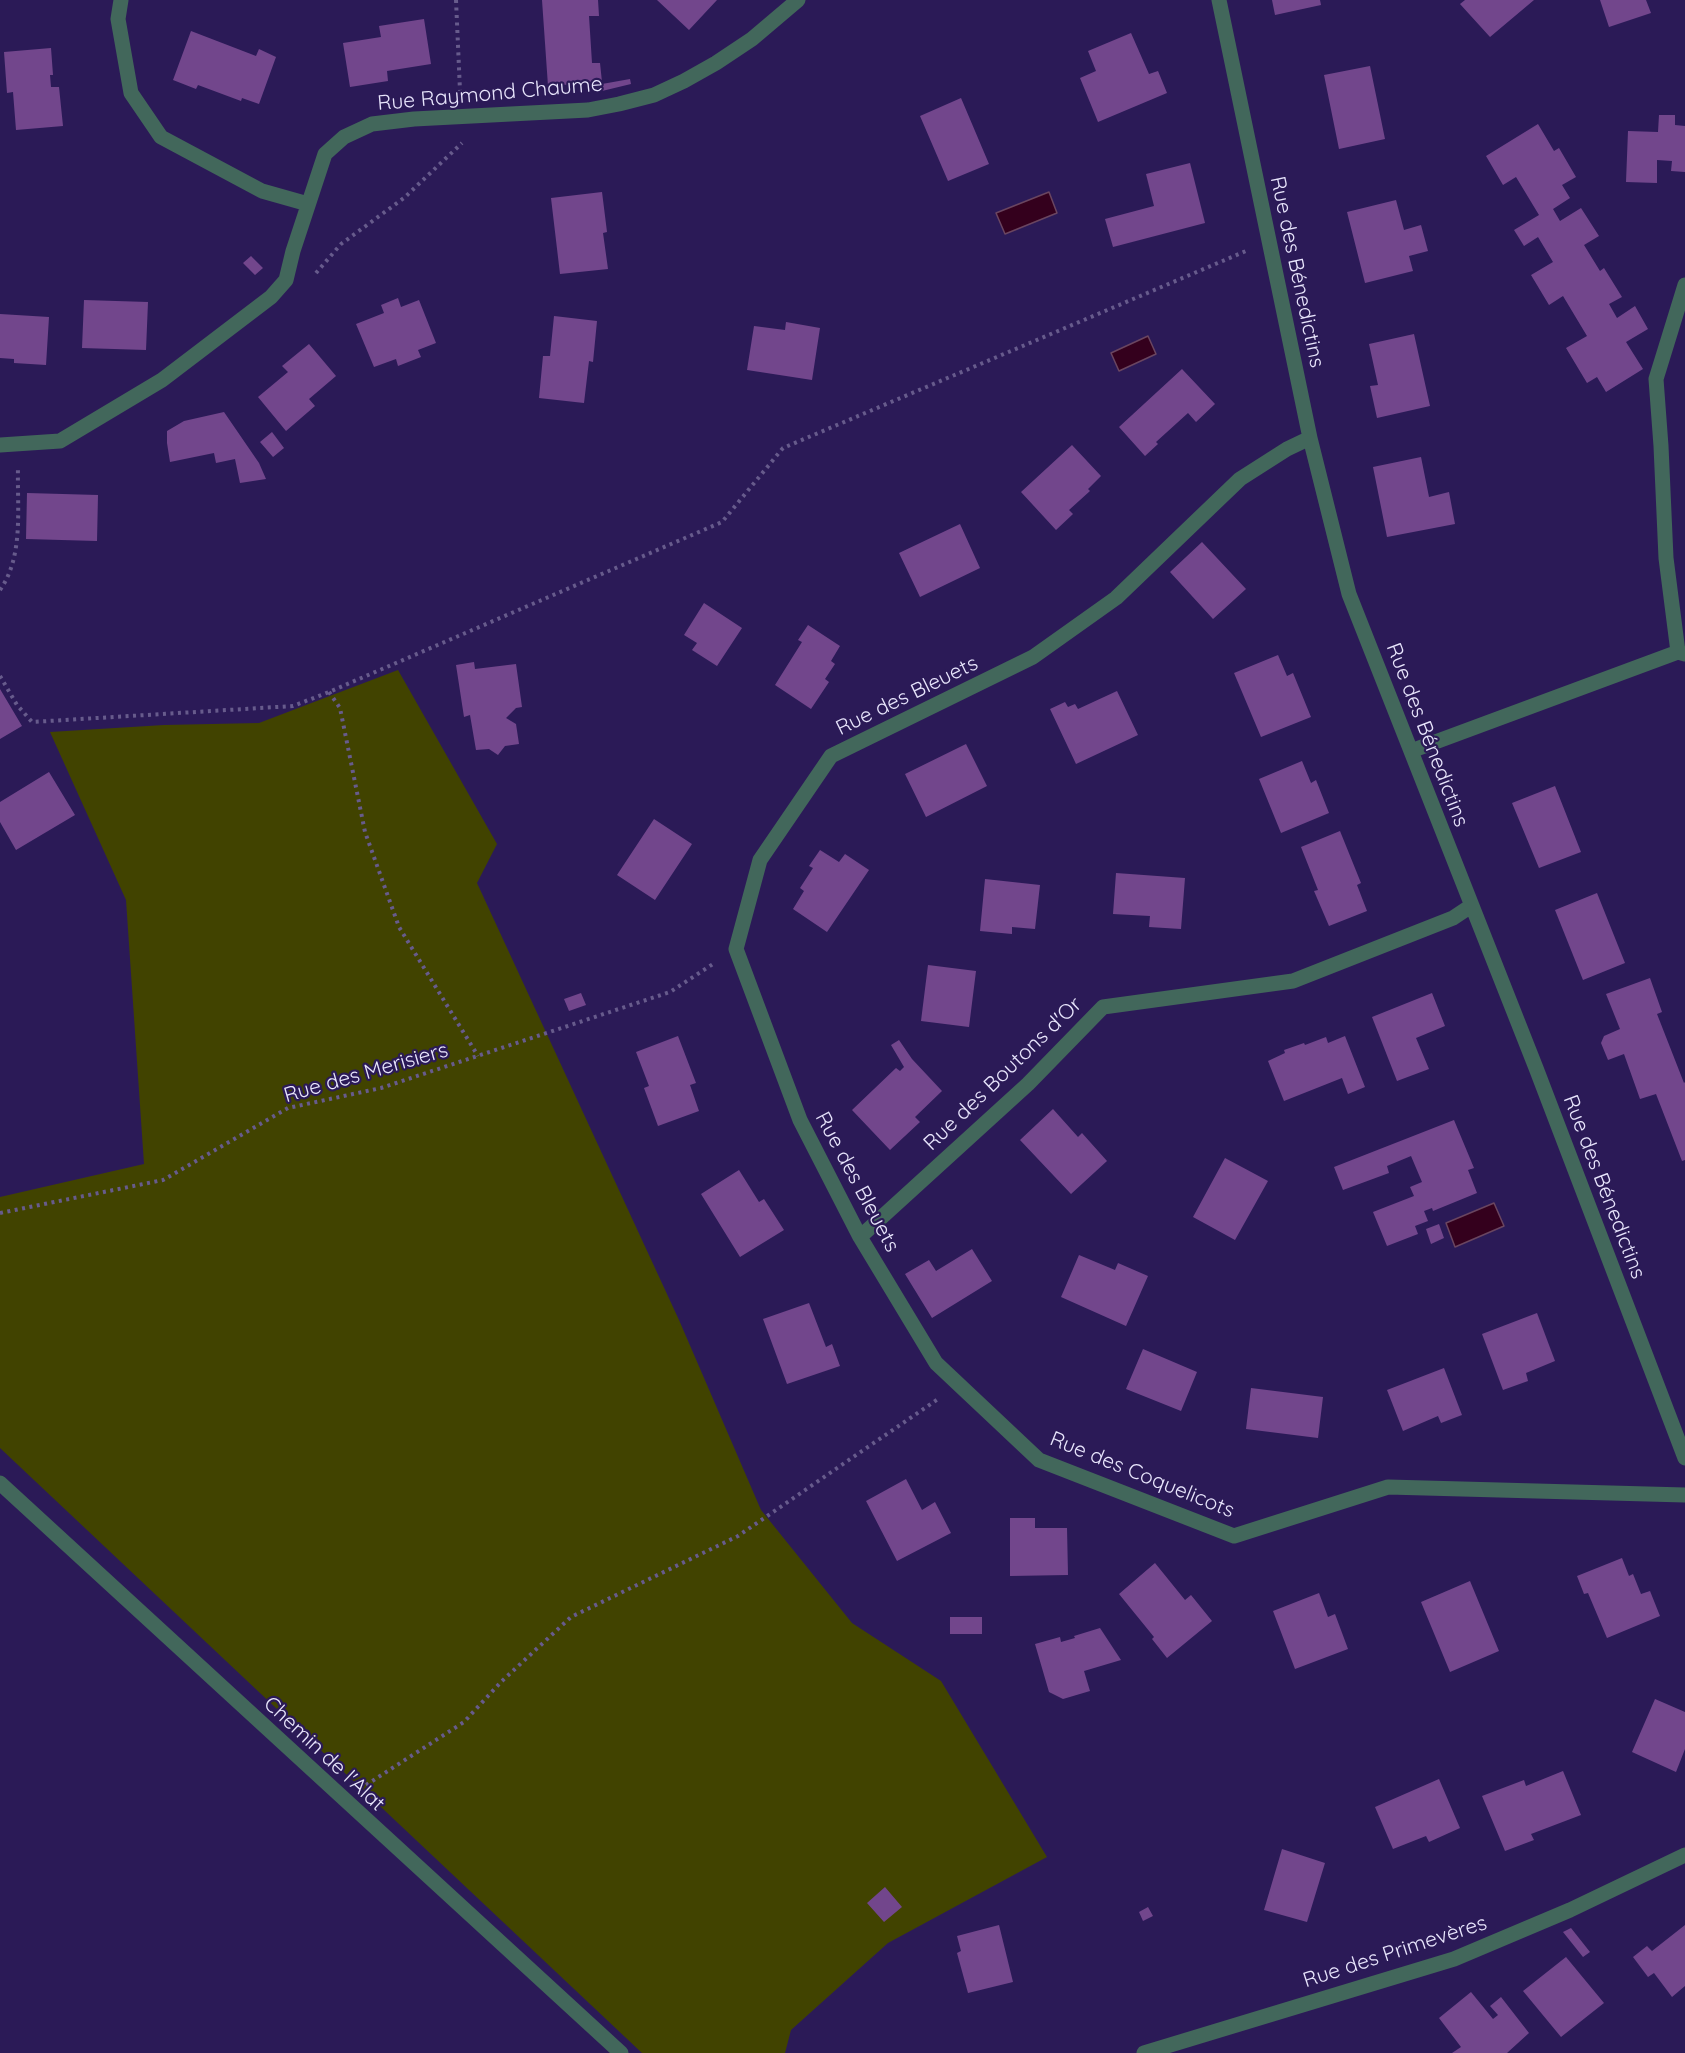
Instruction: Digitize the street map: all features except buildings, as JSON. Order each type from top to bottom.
[{"type":"street","points":[[121,0],[118,19],[131,93],[161,137],[262,191],[309,204]]},
{"type":"street","name":"Rue Raymond Chaume","points":[[286,280],[293,251],[325,154],[344,137],[372,124],[414,119],[588,110],[654,95],[716,63],[752,39],[798,0]]},
{"type":"street","name":"Rue des Bénedictins","points":[[1219,0],[1310,438],[1349,594],[1536,1068],[1685,1458]]},
{"type":"street","points":[[0,445],[60,441],[162,380],[271,297],[286,280]]},
{"type":"street","points":[[1411,751],[1681,653],[1666,558],[1656,379],[1685,285]]},
{"type":"street","name":"Rue des Bleuets","points":[[936,1363],[860,1237],[800,1120],[736,949],[760,860],[831,756],[1033,657],[1116,598],[1240,478],[1287,449],[1310,438]]},
{"type":"street","name":"Rue des Boutons d'Or","points":[[860,1237],[1028,1084],[1104,1007],[1293,981],[1453,918],[1471,906]]},
{"type":"street","name":"Rue des Coquelicots","points":[[936,1363],[1039,1460],[1234,1536],[1388,1487],[1685,1495]]},
{"type":"street","name":"Chemin de l'Alat","points":[[0,1484],[621,2053]]},
{"type":"street","name":"Rue des Primevères","points":[[1144,2053],[1454,1959],[1570,1910],[1685,1856]]},
{"type":"path","points":[[286,280],[305,286],[341,244],[405,198],[463,142],[456,0]]},
{"type":"path","points":[[0,676],[17,705],[32,722],[293,706],[722,522],[783,448],[1269,241]]},
{"type":"path","points":[[0,590],[9,577],[17,541],[18,444]]},
{"type":"path","points":[[329,692],[340,708],[365,832],[399,927],[478,1056]]},
{"type":"path","name":"Rue des Merisiers","points":[[0,1213],[163,1180],[288,1108],[381,1088],[670,992],[736,949]]},
{"type":"path","points":[[343,1800],[464,1722],[502,1681],[571,1617],[738,1536],[959,1384]]},
{"type":"shaded area","points":[[1049,192],[1057,213],[1005,234],[996,213]]},
{"type":"shaded area","points":[[1148,336],[1156,354],[1119,371],[1111,353]]},
{"type":"shaded area","points":[[398,670],[497,844],[477,883],[679,1320],[761,1510],[852,1623],[941,1681],[1047,1857],[888,1943],[791,2030],[785,2053],[642,2053],[0,1448],[0,1197],[144,1164],[126,900],[50,732],[164,725],[259,723]]},
{"type":"shaded area","points":[[1494,1203],[1504,1226],[1455,1247],[1446,1223]]}]
